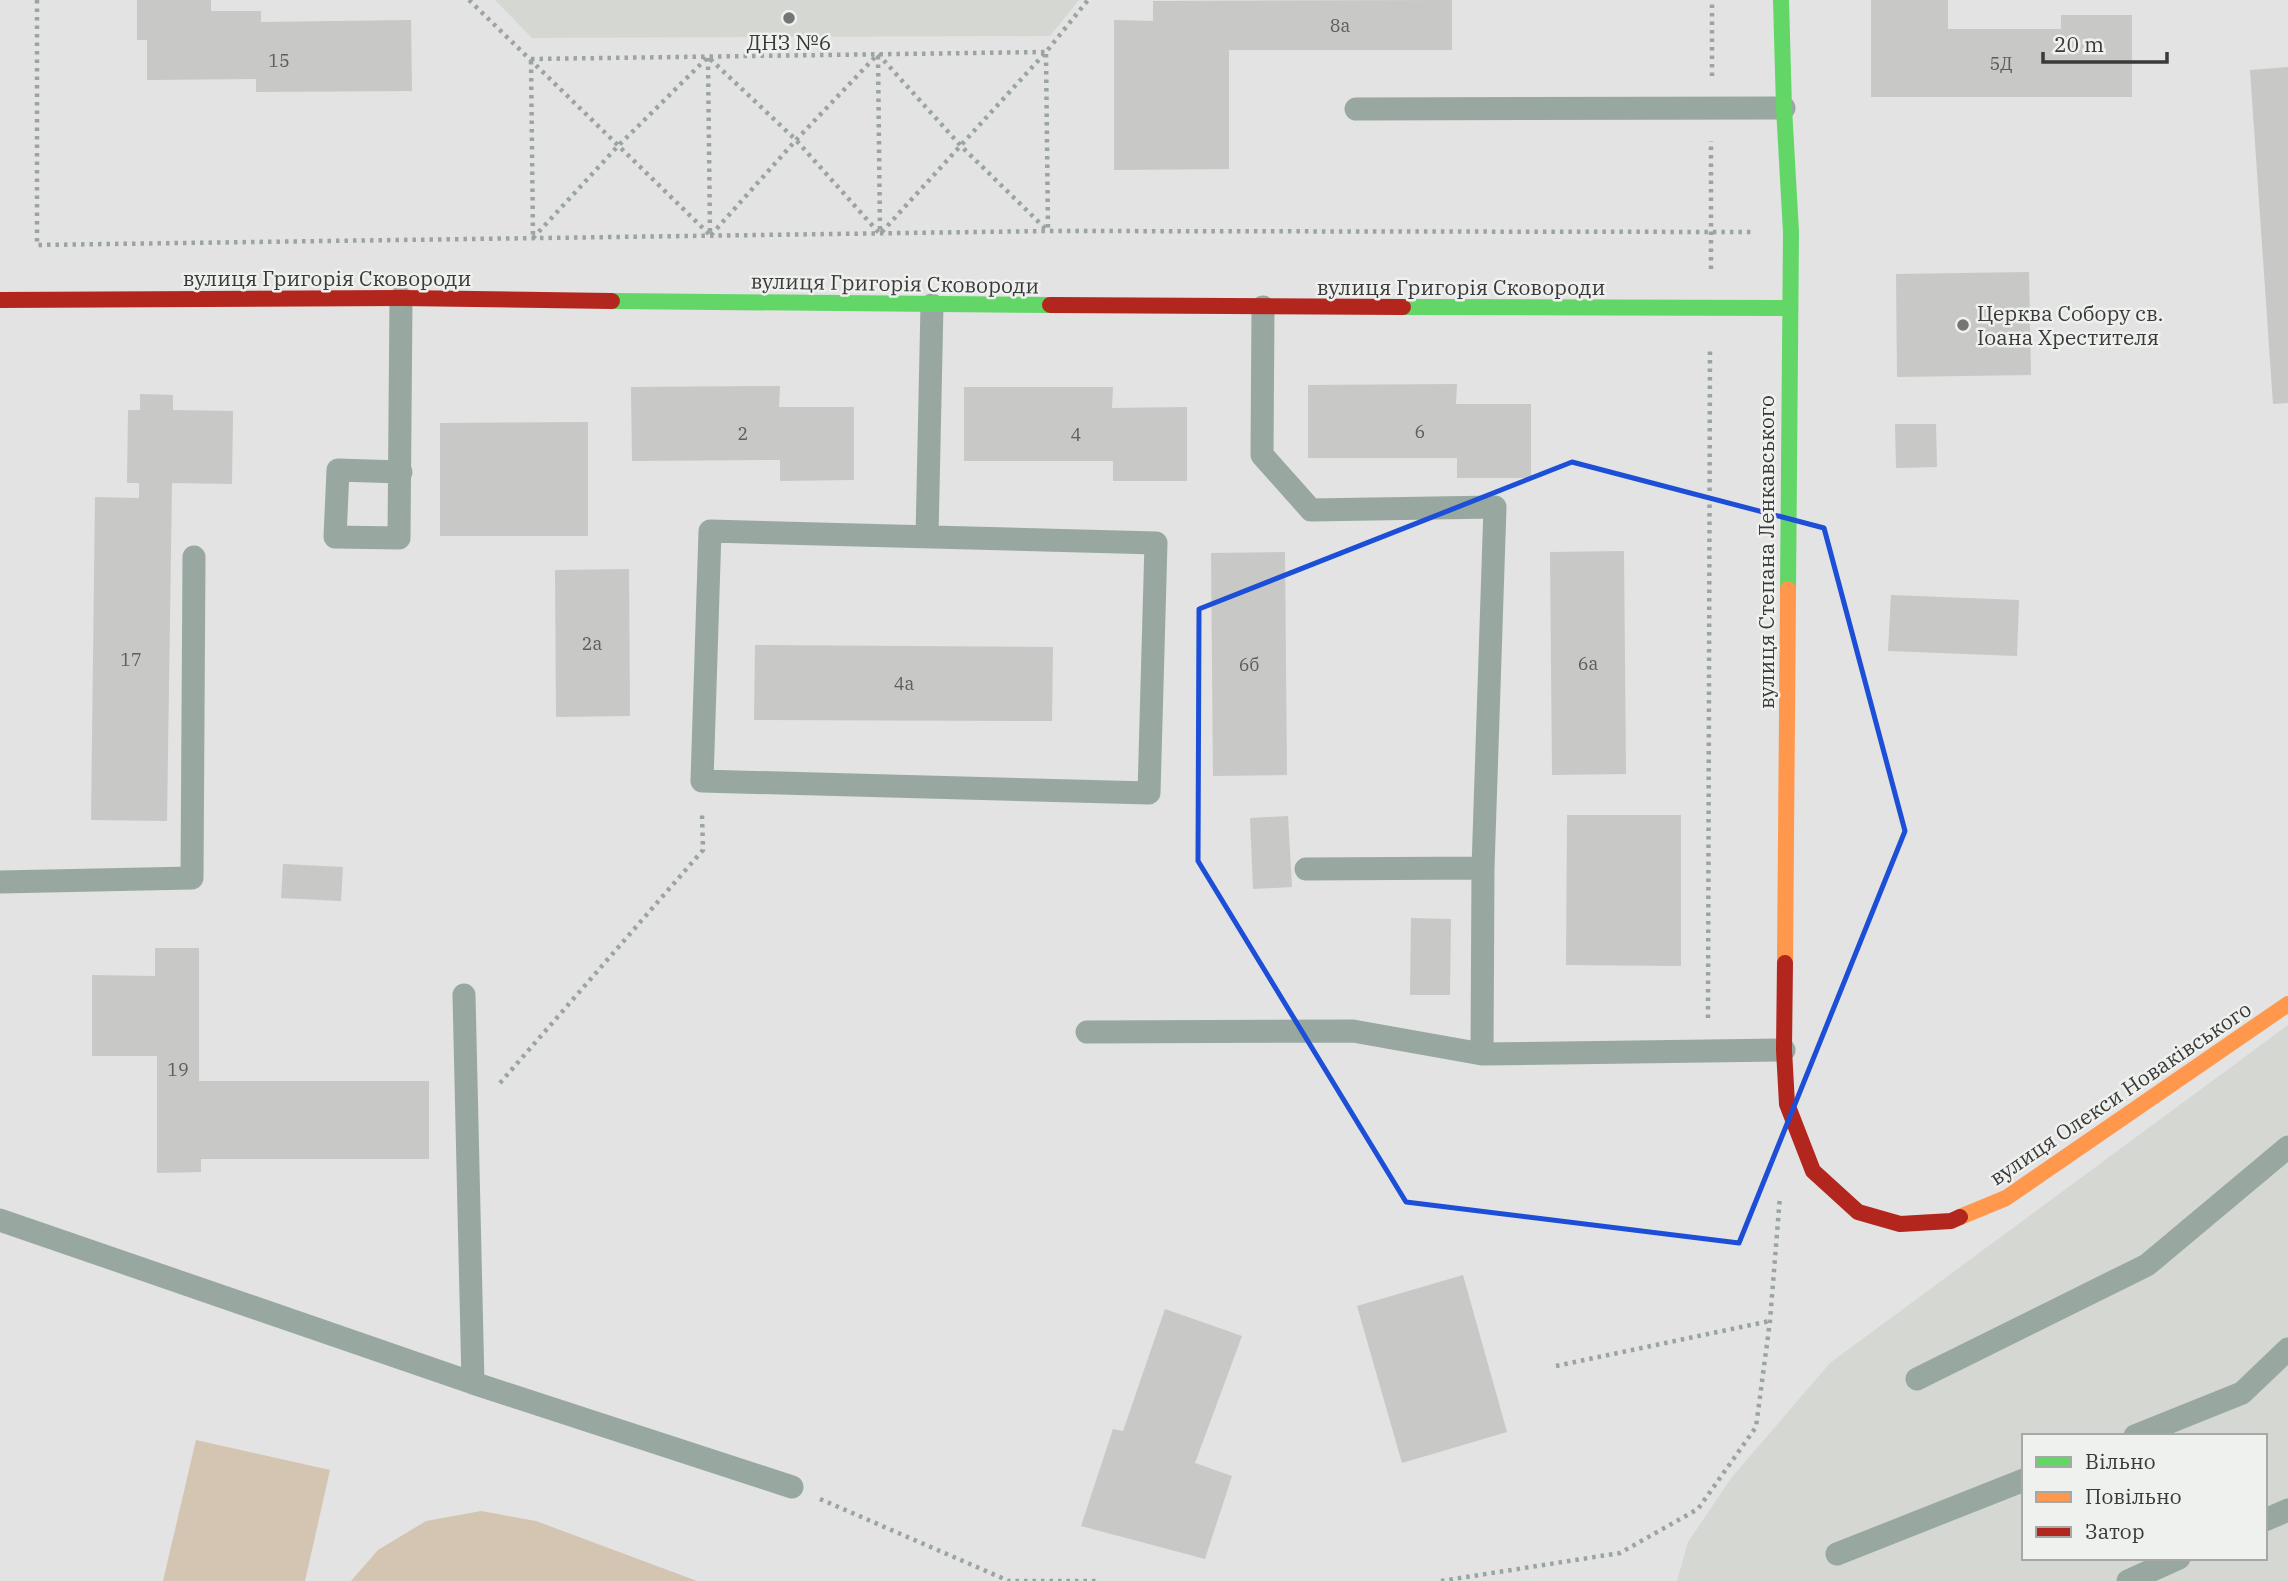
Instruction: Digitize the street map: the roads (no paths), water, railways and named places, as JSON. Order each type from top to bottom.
[{"type":"street","name":"вулиця Степана Ленкавського","points":[[1781,0],[1791,232],[1784,1050],[1787,1104]]},
{"type":"street","name":"вулиця Григорія Сковороди","points":[[0,300],[401,298],[932,305],[1789,308]]},
{"type":"street","name":"вулиця Олекси Новаківського","points":[[1787,1104],[1813,1171],[1858,1212],[1900,1224],[1951,1221],[2006,1198],[2288,1004]]},
{"type":"lane","points":[[1356,109],[1784,108]]},
{"type":"lane","points":[[401,298],[401,472]]},
{"type":"lane","points":[[927,537],[932,305]]},
{"type":"lane","points":[[1264,307],[1262,455],[1311,510],[1495,507],[1483,868],[1482,1054]]},
{"type":"lane","points":[[710,531],[927,537],[1156,543],[1149,793],[702,781],[710,531]]},
{"type":"lane","points":[[0,882],[192,878],[194,557]]},
{"type":"lane","points":[[1306,869],[1483,868]]},
{"type":"lane","points":[[464,995],[473,1383]]},
{"type":"lane","points":[[1087,1032],[1353,1031],[1482,1054],[1784,1050]]},
{"type":"lane","points":[[1917,1379],[2147,1265],[2288,1147]]},
{"type":"lane","points":[[0,1220],[473,1383],[786,1485]]},
{"type":"lane","points":[[2140,1434],[2242,1393],[2288,1349]]},
{"type":"lane","points":[[1838,1554],[2022,1481]]},
{"type":"lane","points":[[2267,1519],[2288,1510]]},
{"type":"lane","points":[[2128,1581],[2175,1560]]},
{"type":"place","name":"ДНЗ №6","points":[[789,18]]},
{"type":"place","name":"Церква Собору св. Іоана Хрестителя","points":[[1963,325]]}]
